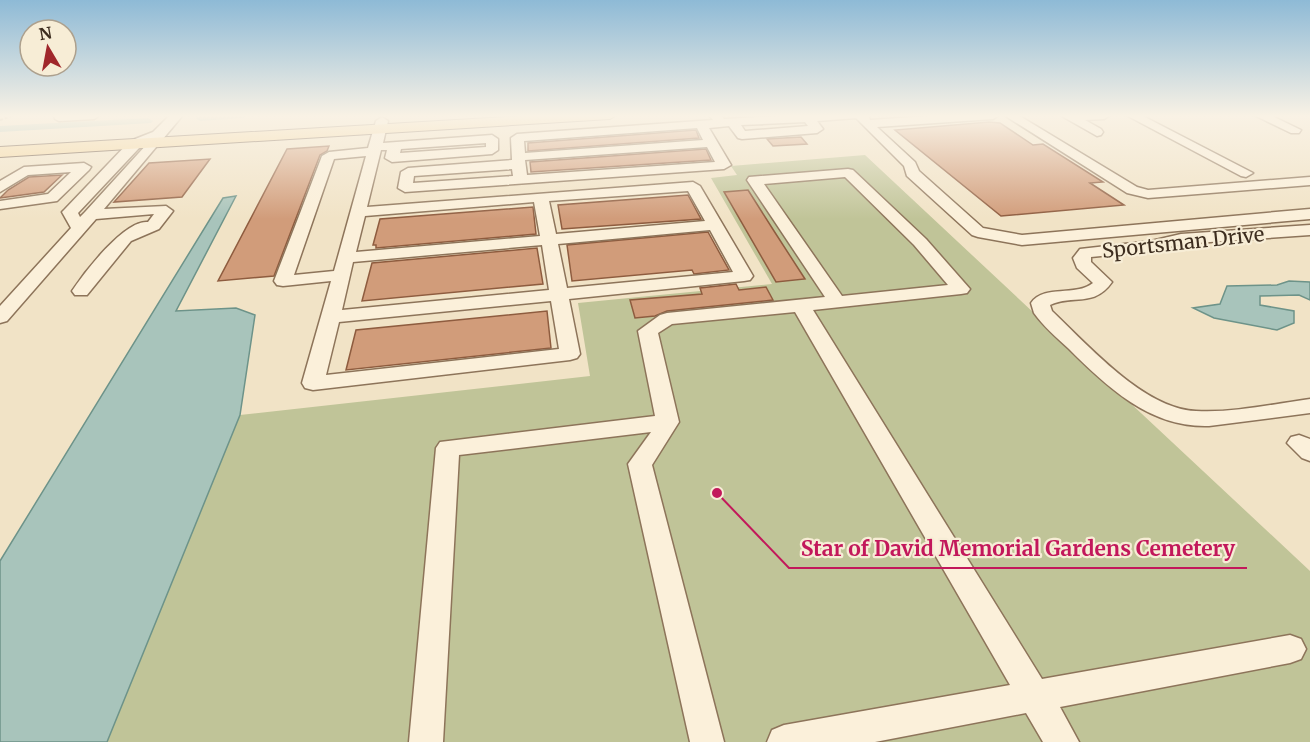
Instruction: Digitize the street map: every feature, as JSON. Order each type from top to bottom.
[{"type":"main road","points":[[0,152],[40,150]]},
{"type":"street","points":[[0,317],[73,215],[130,150]]},
{"type":"street","points":[[73,215],[144,150]]},
{"type":"street","points":[[370,150],[329,156],[283,280],[344,266],[549,240],[715,225]]},
{"type":"street","points":[[374,150],[313,383],[570,354],[541,197]]},
{"type":"street","points":[[394,150],[392,158],[492,150]]},
{"type":"street","points":[[518,150],[520,180]]},
{"type":"street","points":[[573,150],[408,172],[405,188],[724,165],[716,150]]},
{"type":"street","points":[[896,150],[910,165],[912,173],[978,232],[1022,240],[1310,214]]},
{"type":"street","points":[[1066,150],[1132,190],[1148,194],[1310,181]]},
{"type":"street","points":[[1200,150],[1246,173]]},
{"type":"street","points":[[0,171],[84,167],[52,198],[0,205]]},
{"type":"street","points":[[1120,183],[1310,167]]},
{"type":"street","points":[[0,188],[24,171]]},
{"type":"street","points":[[707,742],[640,464],[668,422],[648,331],[667,320],[802,307],[838,303],[961,289],[920,242],[848,173],[754,180],[838,303]]},
{"type":"street","points":[[331,317],[744,276],[693,186],[358,212]]},
{"type":"street","points":[[0,218],[165,211],[153,226],[125,238],[81,291]]},
{"type":"street","points":[[117,228],[130,212]]},
{"type":"street","name":"Sportsman Drive","points":[[1310,230],[1181,239],[1151,246],[1086,253],[1081,258],[1083,264],[1103,282],[1101,286],[1086,293],[1048,297],[1040,303],[1043,313],[1138,399],[1164,414],[1194,419],[1310,406]]},
{"type":"street","points":[[802,307],[1062,742]]},
{"type":"street","points":[[426,742],[448,448],[668,422]]},
{"type":"street","points":[[784,742],[1290,649]]},
{"type":"green space","points":[[865,155],[1310,571],[1310,742],[107,742],[240,415],[590,376],[578,303],[772,284],[711,178],[737,175],[731,166]]},
{"type":"water","points":[[236,196],[176,311],[236,308],[255,315],[240,415],[107,742],[0,742],[0,561],[223,198]]},
{"type":"water","points":[[1289,281],[1310,282],[1310,300],[1299,295],[1260,296],[1260,305],[1294,311],[1294,323],[1277,330],[1214,318],[1193,308],[1220,304],[1227,286],[1277,285]]},
{"type":"building","points":[[287,150],[328,150],[320,155],[274,276],[218,281]]},
{"type":"building","points":[[698,150],[706,150],[711,160],[531,172],[530,162]]},
{"type":"building","points":[[919,150],[1052,150],[1103,182],[1090,183],[1124,205],[1001,216]]},
{"type":"building","points":[[210,159],[182,197],[114,202],[149,163]]},
{"type":"building","points":[[62,175],[44,192],[0,198],[29,177]]},
{"type":"building","points":[[748,190],[805,279],[776,282],[724,192]]},
{"type":"building","points":[[688,195],[701,219],[562,229],[558,205]]},
{"type":"building","points":[[533,207],[536,234],[376,248],[376,245],[373,245],[380,219]]},
{"type":"building","points":[[708,232],[729,270],[694,274],[692,270],[572,281],[567,245]]},
{"type":"building","points":[[537,248],[543,284],[362,301],[372,263]]},
{"type":"building","points":[[736,284],[739,290],[766,287],[773,300],[667,311],[655,316],[635,318],[630,300],[702,294],[700,288]]},
{"type":"building","points":[[547,311],[551,348],[346,370],[356,330]]},
{"type":"place","name":"Star of David Memorial Gardens Cemetery","points":[[717,493]]}]
